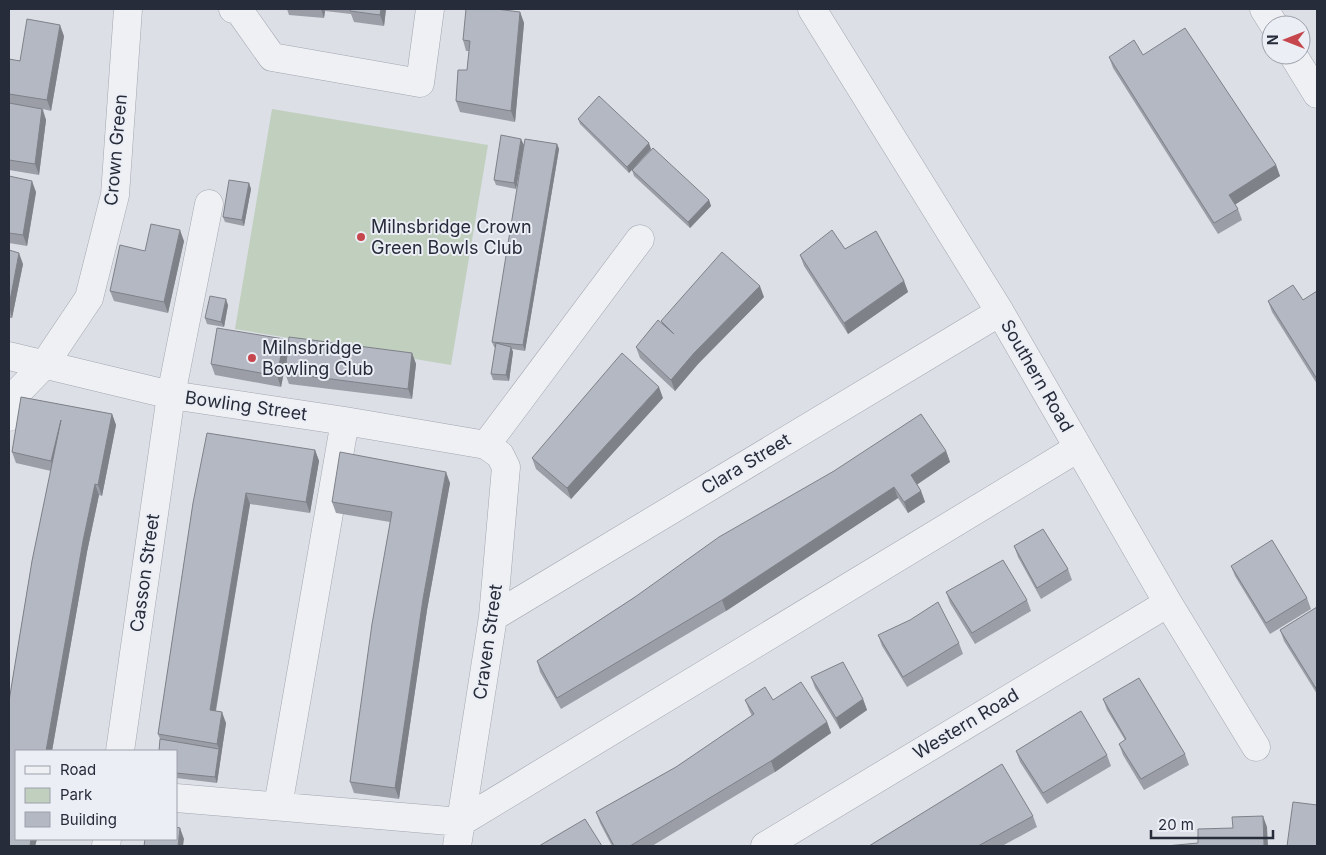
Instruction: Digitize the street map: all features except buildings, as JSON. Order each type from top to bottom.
[{"type":"street","name":"Crown Green","points":[[9,417],[13,397],[44,365],[89,298],[115,195],[128,9]]},
{"type":"street","points":[[233,9],[238,9],[272,57],[420,83],[430,9]]},
{"type":"street","name":"Southern Road","points":[[812,9],[1000,312],[1168,603],[1256,747]]},
{"type":"street","points":[[1299,65],[1317,94]]},
{"type":"street","name":"Casson Street","points":[[120,750],[171,395],[209,204]]},
{"type":"street","points":[[486,445],[640,239]]},
{"type":"street","name":"Clara Street","points":[[493,617],[1000,312]]},
{"type":"street","name":"Bowling Street","points":[[9,356],[171,395],[345,421],[486,445]]},
{"type":"street","points":[[278,806],[345,421]]},
{"type":"street","name":"Craven Street","points":[[459,834],[493,617],[506,467],[500,455],[486,445]]},
{"type":"street","points":[[178,798],[278,806],[459,834],[1078,448]]},
{"type":"street","name":"Western Road","points":[[765,846],[1168,603]]},
{"type":"green space","name":"Milnsbridge Crown Green Bowls Club","points":[[272,109],[488,145],[451,365],[235,329]]},
{"type":"place","name":"Milnsbridge Crown Green Bowls Club","points":[[361,237]]},
{"type":"place","name":"Milnsbridge Bowling Club","points":[[252,358]]}]
